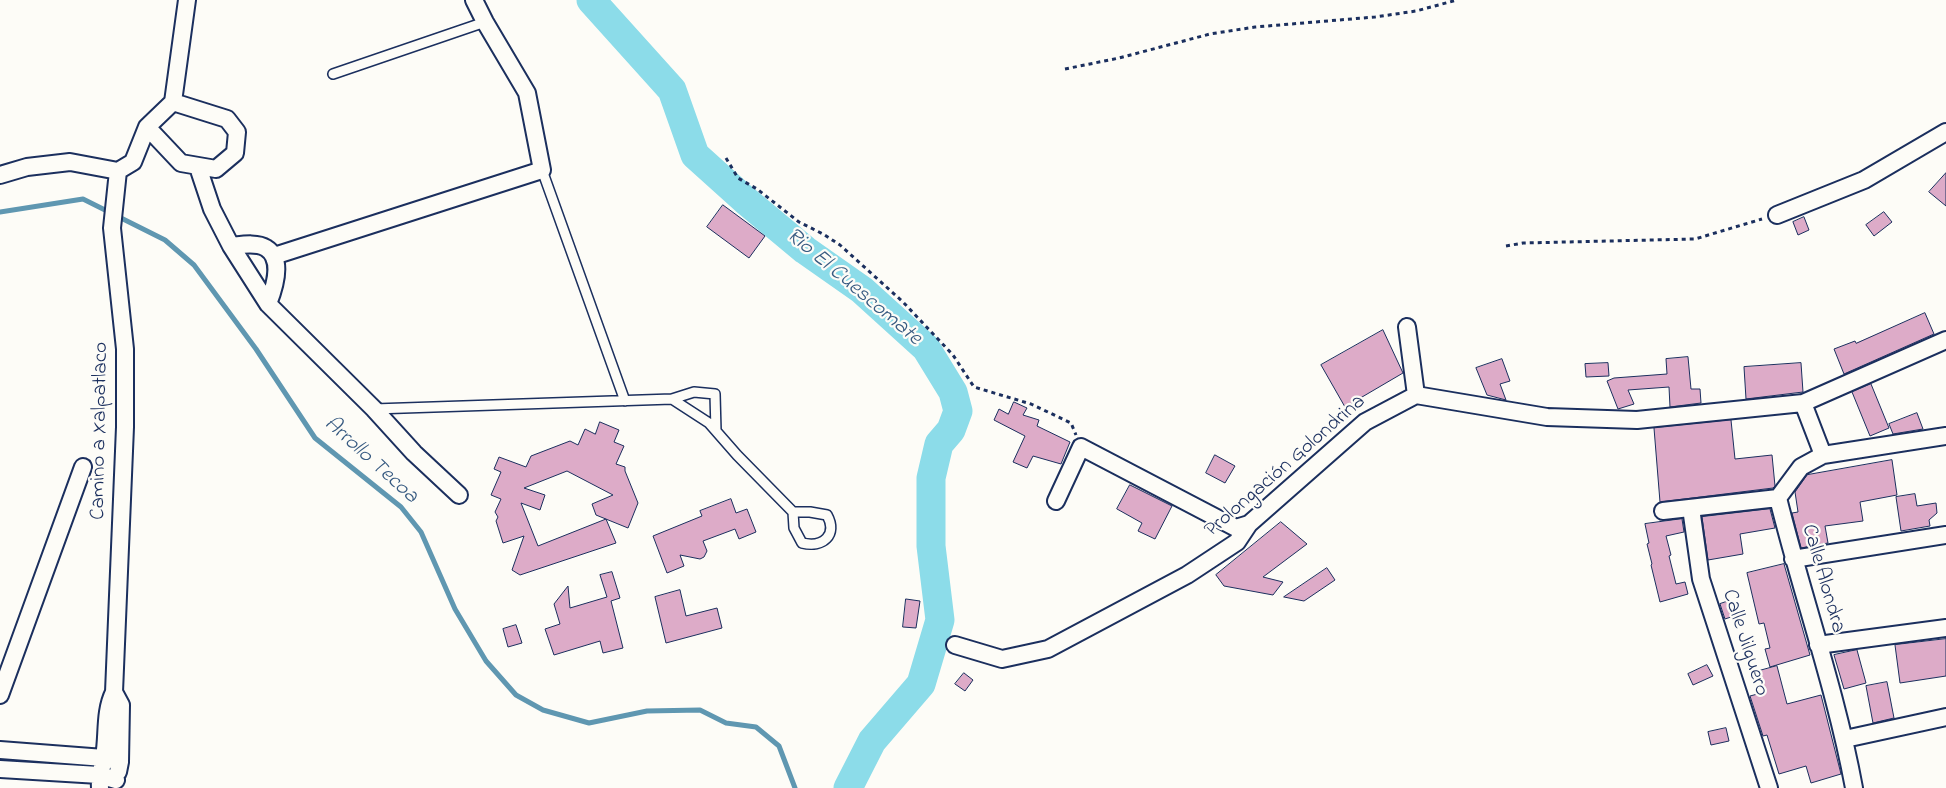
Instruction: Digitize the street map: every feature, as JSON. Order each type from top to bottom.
[{"type":"street","points":[[0,168],[70,162],[118,171],[133,162],[147,127],[173,102],[187,0]]},
{"type":"street","points":[[274,256],[542,170],[528,93],[485,22],[474,0]]},
{"type":"street","points":[[147,127],[181,163],[216,169],[235,153],[237,132],[227,119],[173,102]]},
{"type":"street","points":[[1777,215],[1864,180],[1946,132]]},
{"type":"street","points":[[0,175],[27,167]]},
{"type":"street","points":[[198,167],[212,209],[231,246],[268,304],[374,409],[414,453],[459,495]]},
{"type":"street","name":"Camino a Xalpatlaco","points":[[99,781],[104,758],[108,703],[114,692],[125,427],[125,349],[112,228],[118,171]]},
{"type":"street","points":[[231,246],[250,244],[266,248],[274,256],[277,276],[268,304]]},
{"type":"street","points":[[1407,327],[1416,395],[1547,417],[1637,420],[1803,403],[1946,340]]},
{"type":"street","name":"Prolongación Golondrina","points":[[955,645],[1002,659],[1048,649],[1187,575],[1238,542],[1249,524],[1366,422],[1416,395]]},
{"type":"street","points":[[1803,403],[1824,455]]},
{"type":"street","points":[[1662,511],[1778,498],[1801,467],[1824,455],[1946,436]]},
{"type":"street","points":[[1056,501],[1081,447],[1236,528],[1249,524]]},
{"type":"street","points":[[0,695],[83,467]]},
{"type":"street","name":"Calle Alondra","points":[[1778,498],[1793,559],[1845,739],[1854,788]]},
{"type":"street","name":"Calle Jilguero","points":[[1691,508],[1701,580],[1769,788]]},
{"type":"street","points":[[1793,559],[1946,535]]},
{"type":"street","points":[[1818,645],[1946,628]]},
{"type":"street","name":"Camino a Xalpatlaco","points":[[114,692],[121,705],[120,762],[116,784]]},
{"type":"street","points":[[1845,739],[1946,716]]},
{"type":"street","points":[[0,750],[104,758],[120,762]]},
{"type":"street","points":[[0,769],[116,784]]},
{"type":"lane","points":[[333,74],[485,22]]},
{"type":"lane","points":[[542,170],[625,401]]},
{"type":"lane","points":[[374,409],[672,399],[694,392],[716,394],[716,431]]},
{"type":"lane","points":[[672,399],[709,423],[792,512],[794,528],[802,543],[813,546],[823,542],[830,532],[831,523],[827,515],[810,512],[792,512]]},
{"type":"path","points":[[1065,69],[1119,58],[1210,34],[1255,26],[1375,17],[1416,11],[1458,0]]},
{"type":"path","points":[[726,158],[738,178],[757,189],[799,222],[840,245],[903,302],[954,355],[974,387],[1031,404],[1071,423],[1081,447]]},
{"type":"path","points":[[1506,246],[1523,242],[1695,239],[1777,215]]},
{"type":"building","points":[[1946,173],[1946,206],[1929,192]]},
{"type":"building","points":[[723,205],[765,236],[749,258],[707,227]]},
{"type":"building","points":[[1884,212],[1892,222],[1874,236],[1866,225]]},
{"type":"building","points":[[1804,217],[1809,230],[1798,235],[1793,222]]},
{"type":"building","points":[[1925,313],[1934,334],[1844,374],[1834,349],[1855,341],[1856,343]]},
{"type":"building","points":[[1383,330],[1403,373],[1345,407],[1321,365]]},
{"type":"building","points":[[1688,357],[1691,389],[1700,389],[1701,403],[1670,407],[1669,387],[1628,390],[1634,404],[1618,409],[1607,381],[1614,378],[1667,374],[1666,359]]},
{"type":"building","points":[[1502,359],[1510,381],[1500,384],[1506,400],[1487,395],[1476,368]]},
{"type":"building","points":[[1608,363],[1609,376],[1586,377],[1585,364]]},
{"type":"building","points":[[1801,363],[1803,392],[1746,399],[1744,367]]},
{"type":"building","points":[[1871,384],[1889,428],[1870,436],[1852,392]]},
{"type":"building","points":[[1014,402],[1027,408],[1023,415],[1039,420],[1037,426],[1070,442],[1061,464],[1033,456],[1027,468],[1013,462],[1025,436],[994,420],[999,409],[1008,414]]},
{"type":"building","points":[[1917,413],[1923,429],[1893,434],[1889,424]]},
{"type":"building","points":[[1731,420],[1735,459],[1772,455],[1775,486],[1773,488],[1660,502],[1654,428]]},
{"type":"building","points":[[600,422],[619,430],[614,442],[624,446],[616,464],[625,467],[638,503],[628,528],[606,519],[616,543],[520,575],[512,570],[524,536],[503,543],[496,521],[498,517],[495,512],[501,499],[491,495],[501,472],[494,469],[499,457],[526,467],[531,456],[570,441],[578,445],[585,429],[595,434]],"holes":[[[567,471],[613,495],[592,504],[596,515],[606,519],[538,546],[521,503],[540,510],[545,495],[524,488]]]},
{"type":"building","points":[[1215,455],[1235,466],[1225,483],[1206,473]]},
{"type":"building","points":[[1892,460],[1897,495],[1860,502],[1863,521],[1825,526],[1828,543],[1801,548],[1792,513],[1798,512],[1795,492],[1807,475]]},
{"type":"building","points":[[1130,485],[1172,506],[1155,539],[1138,531],[1142,523],[1117,509]]},
{"type":"building","points":[[1915,494],[1917,506],[1936,503],[1937,513],[1929,520],[1930,526],[1901,531],[1896,497]]},
{"type":"building","points":[[731,499],[736,513],[747,509],[756,532],[739,539],[735,529],[703,541],[707,551],[704,557],[700,559],[680,555],[684,566],[667,573],[653,536],[702,516],[700,511]]},
{"type":"building","points":[[1770,509],[1775,528],[1740,534],[1743,554],[1708,560],[1702,517]]},
{"type":"building","points":[[1682,519],[1684,532],[1666,536],[1676,584],[1685,582],[1688,594],[1660,602],[1651,565],[1645,524]]},
{"type":"building","points":[[1281,522],[1307,544],[1263,577],[1283,582],[1273,595],[1224,586],[1216,575]]},
{"type":"building","points":[[1784,564],[1810,655],[1770,667],[1765,649],[1770,648],[1764,623],[1759,624],[1747,573]]},
{"type":"building","points":[[1327,568],[1335,580],[1304,601],[1284,597]]},
{"type":"building","points":[[612,572],[620,598],[611,601],[623,648],[603,653],[600,641],[554,655],[545,629],[560,624],[554,604],[568,586],[570,608],[607,597],[600,575]]},
{"type":"building","points":[[680,590],[686,616],[717,608],[722,628],[666,643],[655,597]]},
{"type":"building","points":[[906,599],[920,601],[916,628],[903,627]]},
{"type":"building","points":[[1729,601],[1734,616],[1725,619],[1720,604]]},
{"type":"building","points":[[516,625],[522,643],[508,647],[503,629]]},
{"type":"building","points":[[1946,639],[1946,676],[1900,683],[1895,645]]},
{"type":"building","points":[[1857,650],[1866,683],[1844,689],[1834,655]]},
{"type":"building","points":[[1707,665],[1713,676],[1693,685],[1688,674]]},
{"type":"building","points":[[1777,666],[1787,704],[1821,695],[1841,774],[1811,783],[1806,766],[1779,774],[1767,735],[1763,736],[1750,696],[1765,692],[1759,671]]},
{"type":"building","points":[[964,673],[973,680],[965,691],[955,684]]},
{"type":"building","points":[[1887,682],[1894,718],[1873,723],[1866,686]]},
{"type":"building","points":[[1726,728],[1729,741],[1711,745],[1708,732]]},
{"type":"waterway","name":"Rio El Cuescomate","points":[[591,0],[672,90],[695,155],[805,250],[862,290],[926,348],[953,392],[958,411],[951,430],[939,444],[931,478],[931,546],[940,620],[921,684],[872,741],[848,788]]},
{"type":"waterway","name":"Arrollo Tecoa","points":[[0,212],[83,199],[165,240],[194,265],[256,349],[315,438],[401,507],[421,532],[455,609],[486,661],[516,695],[543,710],[589,723],[647,711],[700,710],[726,723],[756,727],[779,746],[795,788]]}]
